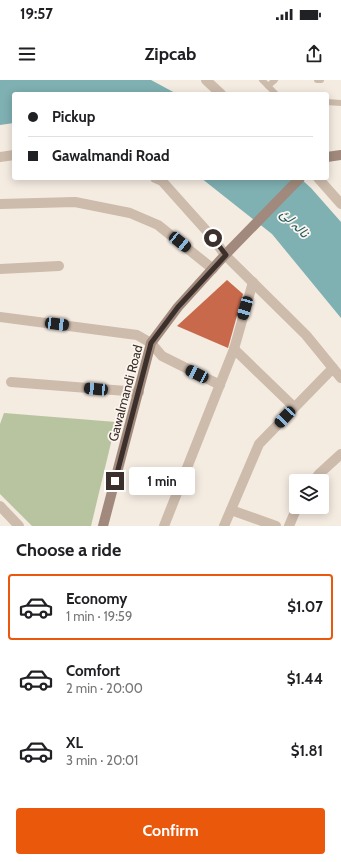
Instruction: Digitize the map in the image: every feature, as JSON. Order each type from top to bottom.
[{"type":"street","points":[[206,80],[219,92]]},
{"type":"street","points":[[0,157],[12,155]]},
{"type":"street","points":[[329,157],[341,155]]},
{"type":"street","points":[[160,180],[213,238],[226,255],[306,335],[341,378]]},
{"type":"street","name":"Gawalmandi Road","points":[[103,526],[151,343],[178,307],[234,246],[298,180]]},
{"type":"street","points":[[320,180],[341,204]]},
{"type":"street","points":[[0,204],[75,202],[130,213],[158,225],[213,269]]},
{"type":"street","points":[[0,269],[59,266]]},
{"type":"street","points":[[164,526],[234,349],[253,282]]},
{"type":"street","points":[[0,317],[137,335],[151,343],[162,356],[220,385]]},
{"type":"street","points":[[234,349],[294,408]]},
{"type":"street","points":[[224,526],[259,444],[334,368]]},
{"type":"street","points":[[11,382],[138,392]]},
{"type":"street","points":[[319,474],[341,454]]},
{"type":"street","points":[[0,506],[19,526]]},
{"type":"street","points":[[231,510],[276,526]]},
{"type":"street","points":[[289,526],[295,514]]},
{"type":"lane","points":[[262,80],[274,92]]},
{"type":"lane","points":[[268,86],[275,80]]},
{"type":"lane","points":[[329,102],[341,103]]},
{"type":"green space","points":[[4,413],[116,422],[91,526],[32,526],[0,494],[0,424]]},
{"type":"water","points":[[0,80],[151,80],[173,92],[12,92],[12,123],[0,125]]},
{"type":"water","name":"نالہ لئ","points":[[204,180],[302,180],[311,188],[341,222],[341,318],[272,234]]},
{"type":"building","points":[[227,280],[243,294],[228,348],[177,326]]},
{"type":"route","points":[[115,481],[151,343],[178,307],[226,255],[213,238]]}]
